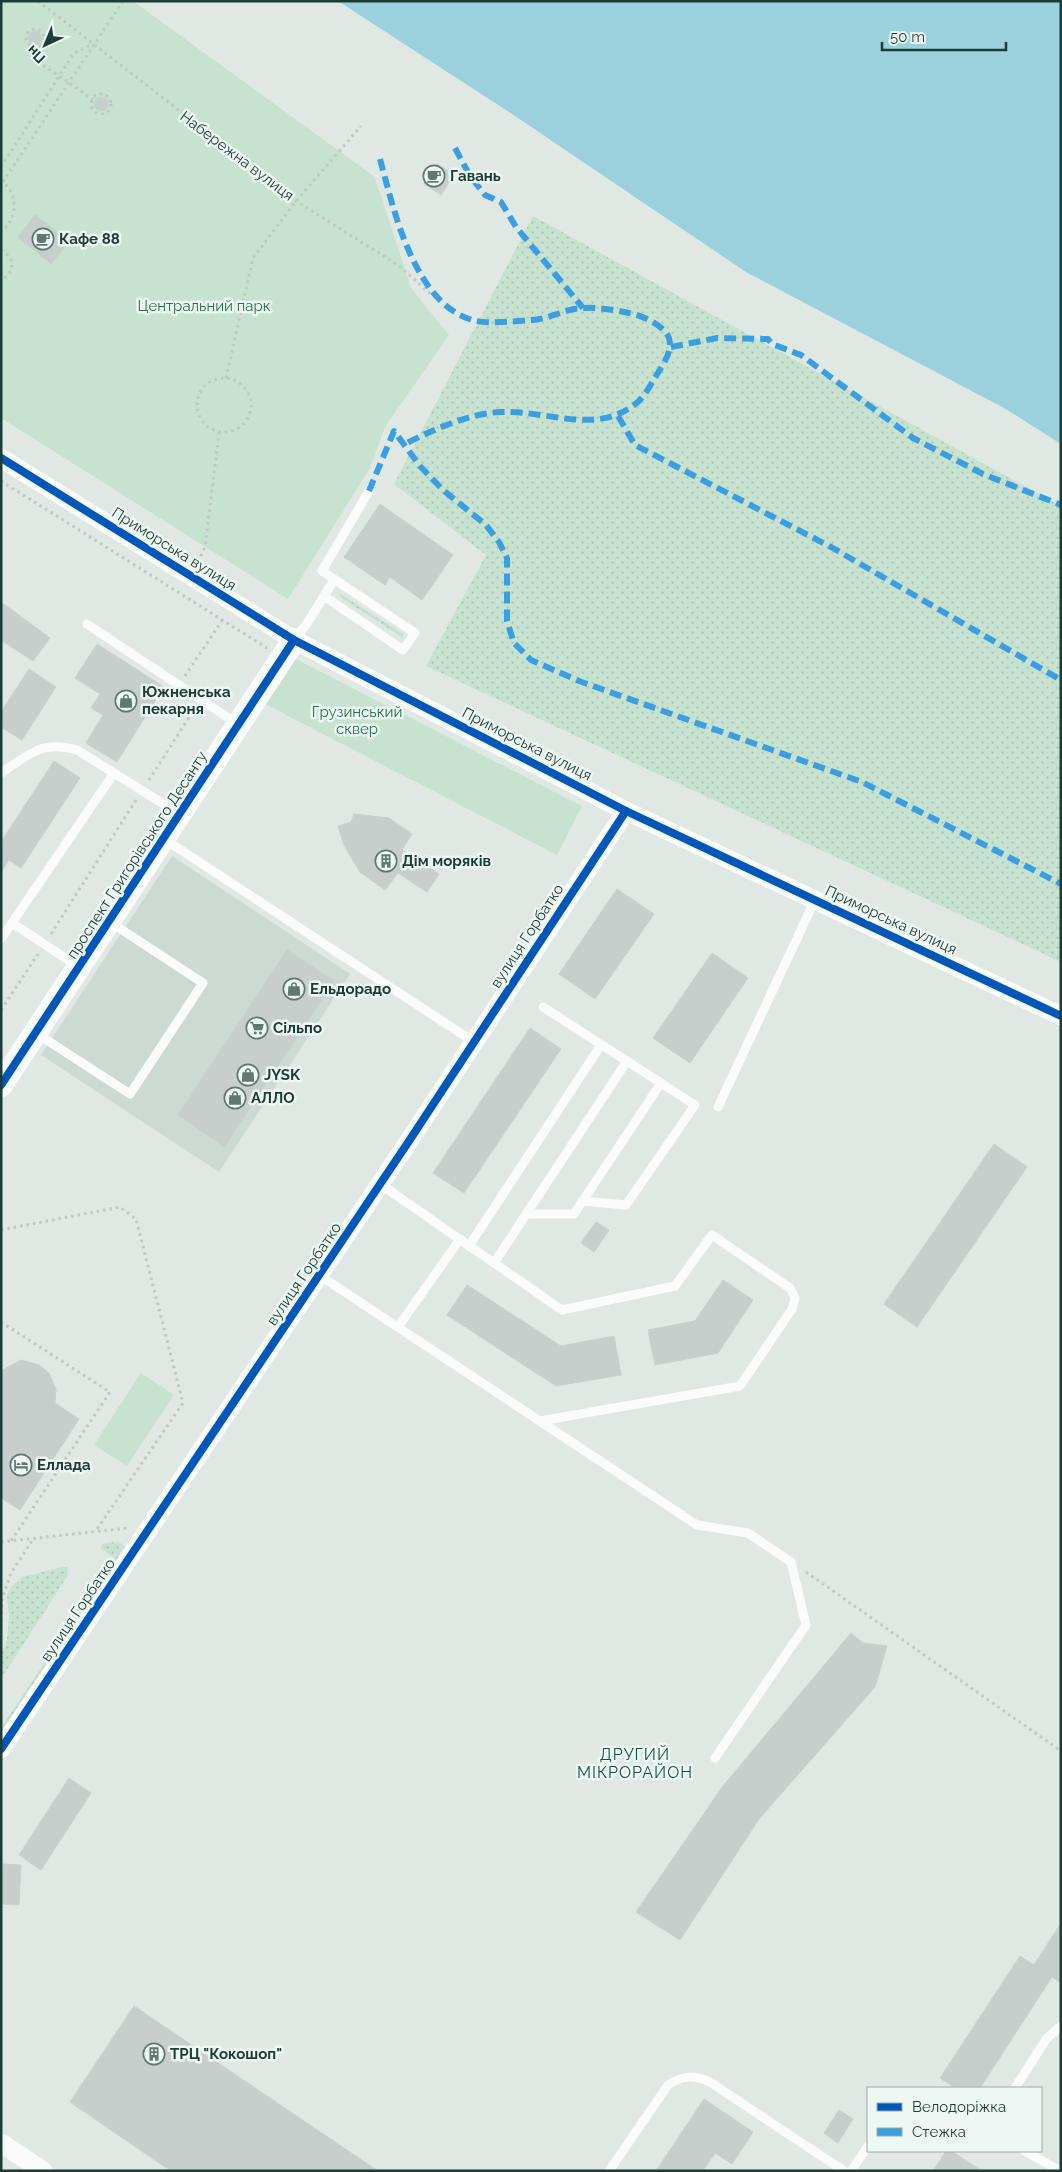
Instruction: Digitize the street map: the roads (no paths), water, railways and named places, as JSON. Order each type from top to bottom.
[{"type":"street","name":"Приморська вулиця","points":[[1,458],[234,602],[288,649],[1061,1016]]},
{"type":"street","name":"проспект Григорівського Десанту","points":[[1,1085],[288,649]]},
{"type":"street","name":"вулиця Горбатко","points":[[1,1749],[319,1276],[626,811]]},
{"type":"street","points":[[1,2143],[42,2171]]},
{"type":"lane","points":[[324,596],[403,650],[414,633],[322,571],[369,491]]},
{"type":"lane","points":[[288,649],[334,580]]},
{"type":"lane","points":[[86,624],[239,725]]},
{"type":"lane","points":[[1,773],[40,748],[58,745],[77,750],[180,814]]},
{"type":"lane","points":[[1,939],[114,773]]},
{"type":"lane","points":[[164,838],[474,1042]]},
{"type":"lane","points":[[718,1107],[815,900]]},
{"type":"lane","points":[[36,1033],[130,1094],[203,983],[110,922]]},
{"type":"lane","points":[[12,923],[80,967]]},
{"type":"lane","points":[[543,1007],[695,1105],[626,1205],[582,1201]]},
{"type":"lane","points":[[469,1246],[601,1045]]},
{"type":"lane","points":[[494,1263],[626,1061]]},
{"type":"lane","points":[[526,1214],[574,1214],[661,1083]]},
{"type":"lane","points":[[380,1184],[562,1310],[675,1286],[712,1235],[790,1288],[795,1298],[792,1309],[740,1386],[540,1421]]},
{"type":"lane","points":[[398,1327],[460,1239]]},
{"type":"lane","points":[[319,1276],[697,1525],[748,1533],[792,1562],[806,1625],[715,1758]]},
{"type":"lane","points":[[1016,2087],[1047,2038],[1061,2026]]},
{"type":"lane","points":[[608,2171],[668,2085],[682,2077],[696,2076],[710,2082],[844,2171]]},
{"type":"lane","points":[[851,2171],[867,2147]]},
{"type":"lane","points":[[1027,2152],[1060,2171]]},
{"type":"water","points":[[338,1],[1061,1],[1061,444],[1004,408],[746,272],[509,112]]},
{"type":"place","name":"Гавань","points":[[434,176]]},
{"type":"place","name":"Кафе 88","points":[[43,239]]},
{"type":"place","name":"Южненська пекарня","points":[[126,701]]},
{"type":"place","name":"Дім моряків","points":[[386,861]]},
{"type":"place","name":"Ельдорадо","points":[[294,989]]},
{"type":"place","name":"Сільпо","points":[[257,1028]]},
{"type":"place","name":"JYSK","points":[[248,1075]]},
{"type":"place","name":"АЛЛО","points":[[235,1098]]},
{"type":"place","name":"Еллада","points":[[21,1465]]},
{"type":"place","name":"ТРЦ \"Кокошоп\"","points":[[154,2054]]},
{"type":"district","name":"ДРУГИЙ МІКРОРАЙОН","points":[[635,1763]]},
{"type":"park label","name":"Центральний парк","points":[[204,306]]},
{"type":"park label","name":"Грузинський сквер","points":[[357,720]]}]
